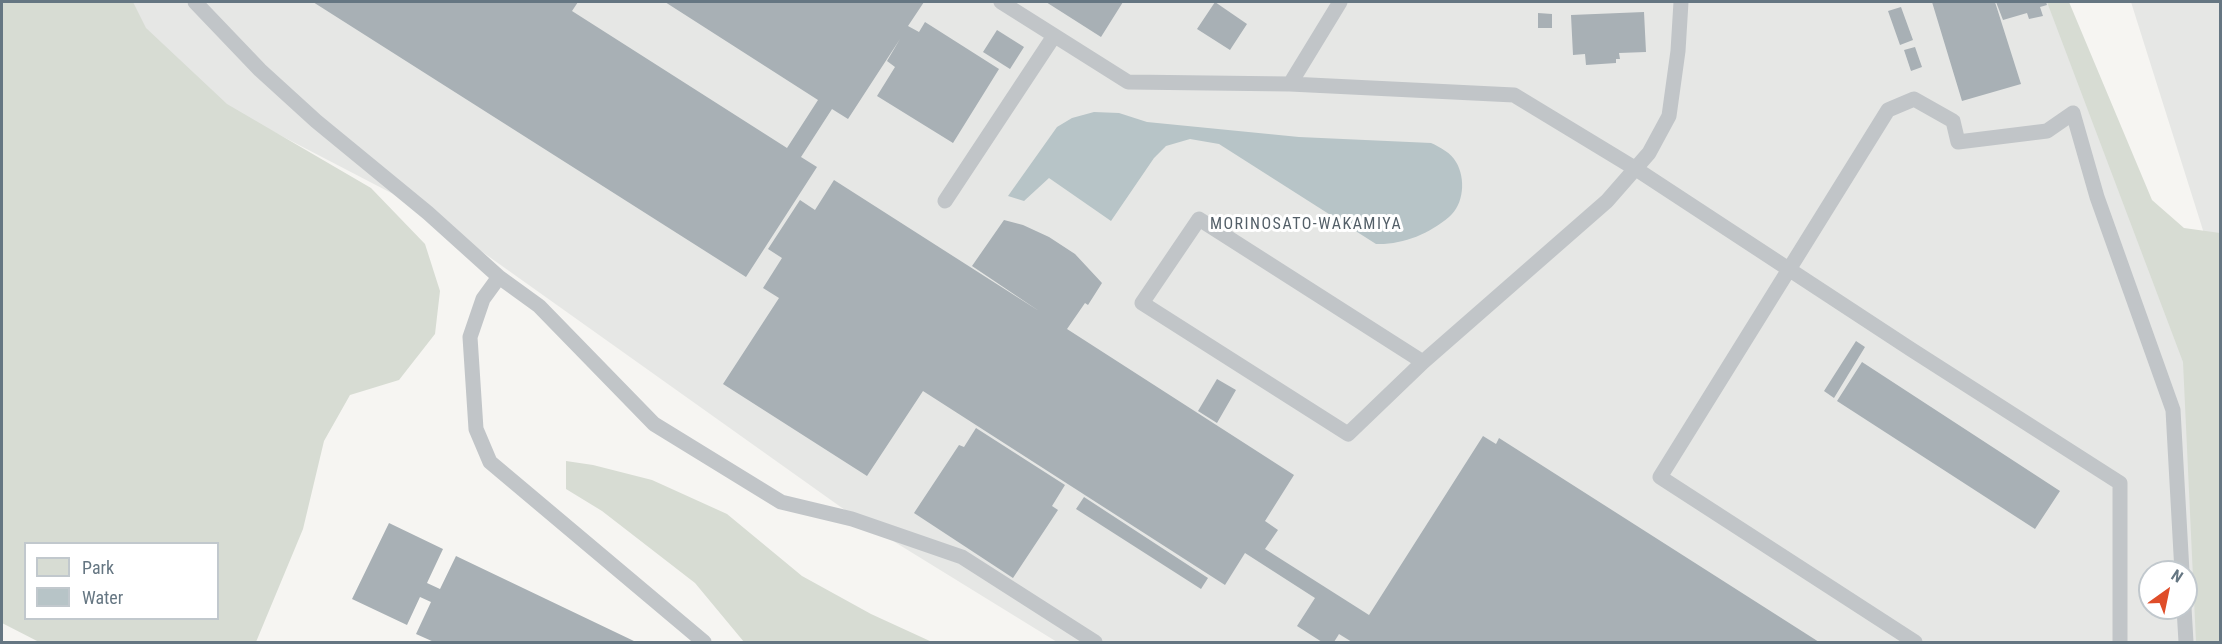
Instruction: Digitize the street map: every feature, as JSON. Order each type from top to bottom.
[{"type":"lane","points":[[195,2],[260,70],[315,121],[428,213],[499,277],[540,306],[654,424],[782,502],[852,519],[962,557],[1095,642]]},
{"type":"lane","points":[[1001,2],[1128,82],[1290,84],[1514,95],[1636,169],[2120,483],[2121,642]]},
{"type":"lane","points":[[1290,84],[1340,2]]},
{"type":"lane","points":[[1423,362],[1199,219],[1142,303],[1348,434],[1423,362],[1607,201],[1649,153],[1669,116],[1678,51],[1681,2]]},
{"type":"lane","points":[[945,201],[1054,36]]},
{"type":"lane","points":[[1915,642],[1660,477],[1888,110],[1914,99],[1953,121],[1958,142],[2047,131],[2073,113],[2097,197],[2173,410],[2181,560]]},
{"type":"lane","points":[[499,277],[483,299],[470,337],[476,429],[490,462],[704,642]]},
{"type":"lane","points":[[2185,620],[2186,642]]},
{"type":"shaded area","points":[[103,2],[2057,2],[2212,357],[2220,642],[1057,642],[859,520],[422,209],[147,66]]},
{"type":"shaded area","points":[[2131,2],[2220,2],[2220,243],[2207,243]]},
{"type":"green space","points":[[2,2],[133,2],[146,28],[227,104],[371,188],[425,244],[440,291],[435,334],[399,380],[350,395],[324,441],[303,529],[256,642],[39,642],[2,623]]},
{"type":"green space","points":[[2047,2],[2069,2],[2152,200],[2184,228],[2220,233],[2220,642],[2196,642],[2198,560],[2192,560],[2183,362]]},
{"type":"green space","points":[[566,461],[593,465],[652,480],[727,514],[802,576],[871,614],[932,642],[744,642],[695,583],[602,511],[566,489]]},
{"type":"water","points":[[1094,112],[1119,113],[1147,122],[1299,137],[1431,143],[1442,148],[1456,162],[1461,176],[1462,191],[1454,212],[1433,229],[1396,243],[1376,244],[1219,144],[1190,139],[1166,146],[1154,158],[1111,221],[1049,178],[1024,201],[1008,196],[1057,127],[1072,118]]},
{"type":"building","points":[[313,2],[578,2],[572,11],[787,148],[818,100],[665,2],[924,2],[908,26],[919,32],[925,22],[999,69],[953,143],[877,96],[895,67],[887,61],[900,39],[848,119],[832,109],[801,157],[817,167],[746,277]]},
{"type":"building","points":[[1046,2],[1123,2],[1101,37]]},
{"type":"building","points":[[1215,2],[1247,24],[1230,50],[1197,29]]},
{"type":"building","points":[[1932,2],[1995,2],[2021,84],[1962,101]]},
{"type":"building","points":[[1996,2],[2046,2],[2047,5],[2040,7],[2043,16],[2029,19],[2027,13],[2003,20]]},
{"type":"building","points":[[1901,7],[1913,40],[1900,45],[1888,11]]},
{"type":"building","points":[[1644,12],[1646,52],[1619,53],[1620,59],[1616,59],[1616,63],[1586,65],[1585,54],[1573,55],[1571,15]]},
{"type":"building","points":[[1538,13],[1552,14],[1552,28],[1538,28]]},
{"type":"building","points":[[997,30],[1024,47],[1010,69],[983,52]]},
{"type":"building","points":[[1915,47],[1922,67],[1911,71],[1904,50]]},
{"type":"building","points":[[834,180],[1039,311],[972,266],[1004,220],[1023,225],[1049,237],[1075,254],[1102,283],[1088,305],[1085,303],[1067,329],[1294,475],[1265,521],[1278,530],[1265,549],[1369,615],[1483,436],[1496,444],[1499,438],[1819,642],[1352,642],[1339,634],[1334,642],[1322,642],[1297,626],[1315,598],[1245,553],[1225,585],[923,391],[867,476],[723,384],[779,298],[763,288],[782,258],[768,249],[800,200],[815,210]]},
{"type":"building","points":[[1856,341],[1865,347],[1834,398],[1824,391]]},
{"type":"building","points":[[1862,362],[2060,491],[2035,529],[1837,401]]},
{"type":"building","points":[[1217,379],[1236,390],[1217,423],[1198,411]]},
{"type":"building","points":[[976,428],[1065,485],[1052,506],[1058,510],[1013,578],[914,513],[959,445],[964,447]]},
{"type":"building","points":[[1084,497],[1208,578],[1201,589],[1076,509]]},
{"type":"building","points":[[389,523],[443,549],[427,583],[440,589],[456,556],[636,642],[434,642],[416,634],[431,602],[420,597],[407,625],[352,599]]},
{"type":"district","name":"MORINOSATO-WAKAMIYA","points":[[1306,225]]}]
